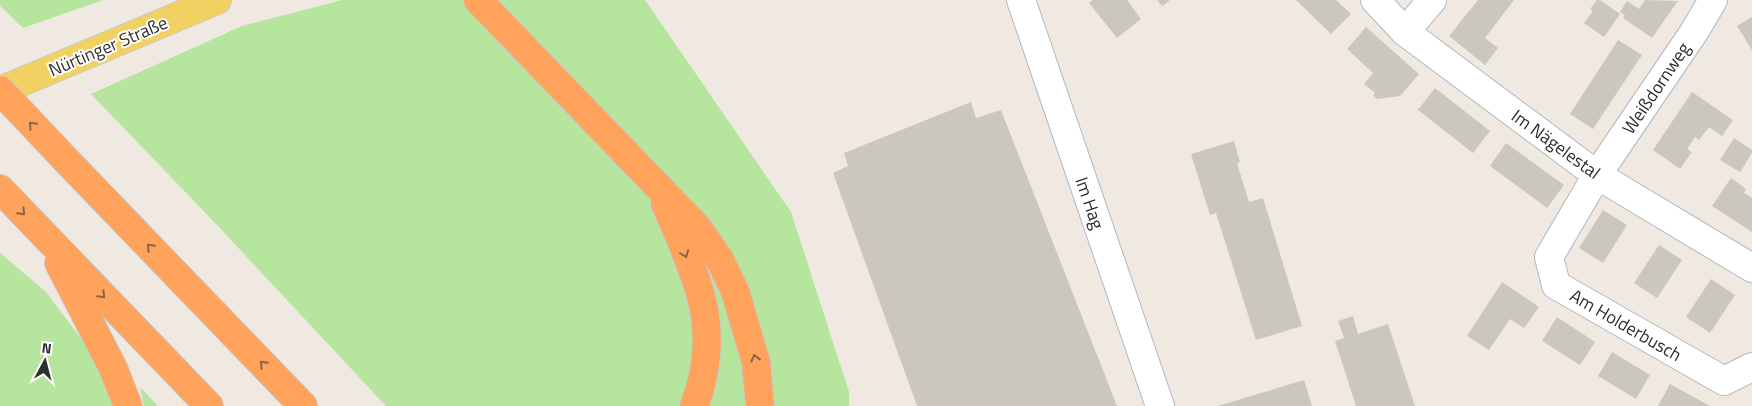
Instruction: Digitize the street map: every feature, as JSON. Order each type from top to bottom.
[{"type":"highway","points":[[478,0],[661,192],[698,228],[720,260],[735,291],[756,362],[760,406]]},
{"type":"highway","points":[[0,91],[303,404]]},
{"type":"highway","points":[[0,189],[209,406]]},
{"type":"highway","points":[[661,192],[701,293],[707,334],[704,373],[694,406]]},
{"type":"highway","points":[[44,235],[113,368],[128,406]]},
{"type":"main road","name":"Nürtinger Straße","points":[[0,91],[217,0]]},
{"type":"street","name":"Im Hag","points":[[1021,0],[1160,406]]},
{"type":"street","name":"Im Nägelestal","points":[[1375,0],[1405,32],[1597,175],[1752,268]]},
{"type":"street","points":[[1405,32],[1432,0]]},
{"type":"street","name":"Weißdornweg","points":[[1597,175],[1694,32],[1713,0]]},
{"type":"street","name":"Am Holderbusch","points":[[1597,175],[1549,258],[1556,285],[1724,381],[1752,367]]},
{"type":"green space","points":[[0,0],[103,0],[23,28],[0,6]]},
{"type":"green space","points":[[342,0],[645,0],[791,212],[849,392],[849,406],[386,406],[217,225],[91,94],[242,26]]},
{"type":"green space","points":[[0,253],[46,292],[89,349],[116,406],[0,406]]},
{"type":"green space","points":[[140,387],[158,406],[144,406]]},
{"type":"building","points":[[1093,0],[1127,0],[1141,19],[1117,38],[1089,3]]},
{"type":"building","points":[[1157,0],[1170,0],[1162,6]]},
{"type":"building","points":[[1296,0],[1336,0],[1351,14],[1331,34]]},
{"type":"building","points":[[1478,0],[1514,0],[1485,38],[1498,48],[1485,65],[1449,36]]},
{"type":"building","points":[[1597,0],[1600,0],[1620,14],[1604,37],[1584,23],[1593,11],[1590,9]]},
{"type":"building","points":[[1645,0],[1678,1],[1652,38],[1623,18],[1625,15],[1620,12],[1627,1],[1639,9]]},
{"type":"building","points":[[1752,17],[1752,50],[1737,26]]},
{"type":"building","points":[[1366,27],[1419,74],[1400,96],[1377,99],[1373,95],[1375,93],[1364,84],[1373,73],[1347,49]]},
{"type":"building","points":[[1618,40],[1642,55],[1593,129],[1570,114]]},
{"type":"building","points":[[1435,88],[1490,131],[1473,153],[1418,110]]},
{"type":"building","points":[[1692,92],[1733,120],[1722,136],[1709,127],[1699,140],[1695,137],[1687,149],[1692,152],[1680,169],[1653,150]]},
{"type":"building","points":[[971,102],[976,118],[1001,110],[1117,406],[917,406],[833,173],[848,166],[844,153]]},
{"type":"building","points":[[1734,138],[1752,150],[1740,172],[1720,160]]},
{"type":"building","points":[[1234,141],[1240,162],[1237,163],[1249,202],[1263,198],[1302,326],[1256,340],[1216,213],[1210,215],[1191,154]]},
{"type":"building","points":[[1506,143],[1564,185],[1547,208],[1490,166]]},
{"type":"building","points":[[1731,178],[1746,189],[1744,193],[1752,198],[1752,232],[1712,206]]},
{"type":"building","points":[[1603,210],[1627,225],[1603,263],[1579,248]]},
{"type":"building","points":[[1659,245],[1682,260],[1657,298],[1634,283]]},
{"type":"building","points":[[1711,279],[1735,295],[1710,333],[1686,317]]},
{"type":"building","points":[[1502,282],[1539,307],[1524,328],[1510,319],[1489,350],[1467,336]]},
{"type":"building","points":[[1353,316],[1358,334],[1388,324],[1415,406],[1356,406],[1335,341],[1344,338],[1338,321]]},
{"type":"building","points":[[1557,317],[1595,342],[1580,365],[1542,341]]},
{"type":"building","points":[[1612,352],[1650,375],[1636,399],[1598,376]]},
{"type":"building","points":[[1304,380],[1312,406],[1218,406]]},
{"type":"building","points":[[1670,384],[1710,406],[1658,406]]}]
